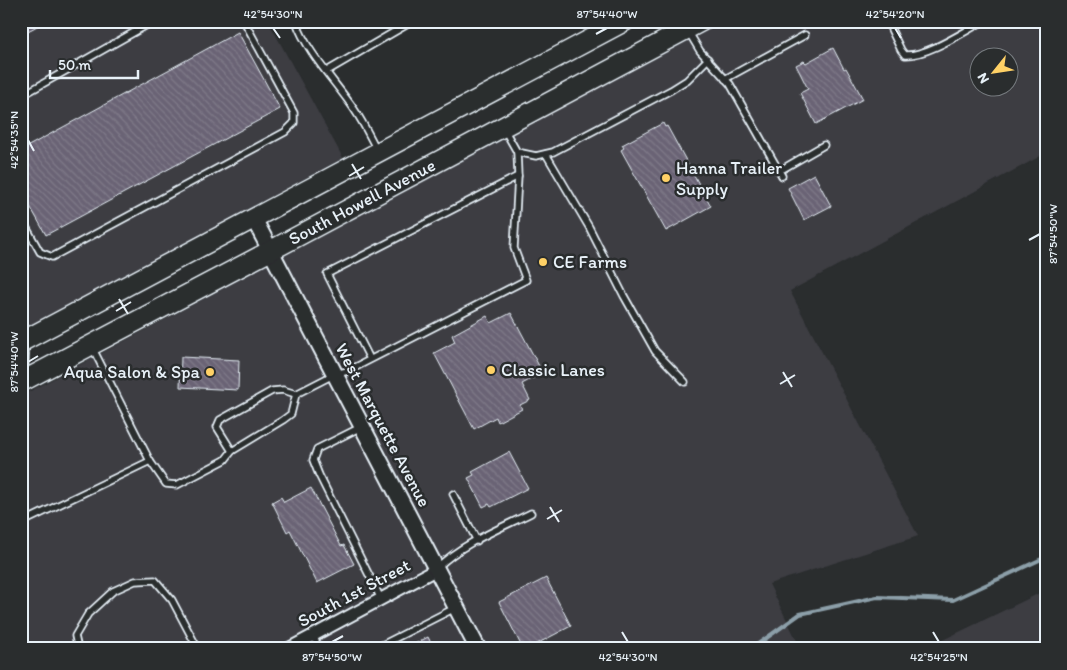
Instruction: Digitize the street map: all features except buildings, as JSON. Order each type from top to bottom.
[{"type":"main road","name":"South Howell Avenue","points":[[22,340],[254,219],[625,21]]},
{"type":"main road","name":"South Howell Avenue","points":[[21,380],[91,346],[503,127],[689,24]]},
{"type":"street","name":"West Marquette Avenue","points":[[254,219],[478,649]]},
{"type":"street","points":[[21,380],[22,340]]},
{"type":"street","name":"South 1st Street","points":[[288,649],[436,569]]},
{"type":"lane","points":[[21,96],[154,21]]},
{"type":"lane","points":[[21,218],[40,252],[52,257],[285,132],[294,123],[294,113],[244,21]]},
{"type":"lane","points":[[296,21],[313,53],[356,111],[378,152]]},
{"type":"lane","points":[[327,71],[413,21]]},
{"type":"lane","points":[[887,21],[901,50],[906,55],[914,55],[926,51],[984,21]]},
{"type":"lane","points":[[689,24],[700,51],[725,79],[780,174],[824,145]]},
{"type":"lane","points":[[725,79],[805,35]]},
{"type":"lane","points":[[517,152],[536,156],[553,152],[671,90],[687,80],[708,59]]},
{"type":"lane","points":[[232,451],[217,427],[220,420],[272,390],[283,390],[296,394],[335,374],[348,372],[526,280],[514,248],[518,176],[517,152],[503,127]]},
{"type":"lane","points":[[546,154],[589,227],[624,296],[655,351],[685,382]]},
{"type":"lane","points":[[370,359],[327,274],[518,176]]},
{"type":"lane","points":[[91,346],[150,461],[166,484],[176,484],[225,460],[232,451],[291,414],[296,394]]},
{"type":"lane","points":[[362,427],[317,449],[314,460],[319,475],[381,599]]},
{"type":"lane","points":[[21,523],[150,461]]},
{"type":"lane","points":[[453,494],[477,541]]},
{"type":"lane","points":[[436,569],[446,559],[531,513]]},
{"type":"lane","points":[[78,649],[75,636],[88,614],[113,591],[135,581],[155,580],[172,600],[198,649]]},
{"type":"lane","points":[[374,649],[457,607]]},
{"type":"lane","points":[[313,636],[320,649]]},
{"type":"shaded area","points":[[21,21],[268,21],[343,158],[21,330]]},
{"type":"shaded area","points":[[725,21],[1046,21],[1046,153],[790,291],[918,536],[769,584],[801,649],[21,649],[21,396]]},
{"type":"shaded area","points":[[1046,590],[1046,649],[924,649]]},
{"type":"waterway","points":[[751,649],[800,614],[877,597],[953,600],[1046,557]]},
{"type":"place","name":"Hanna Trailer Supply","points":[[666,178]]},
{"type":"place","name":"CE Farms","points":[[543,262]]},
{"type":"place","name":"Classic Lanes","points":[[491,370]]},
{"type":"place","name":"Aqua Salon & Spa","points":[[210,372]]}]
